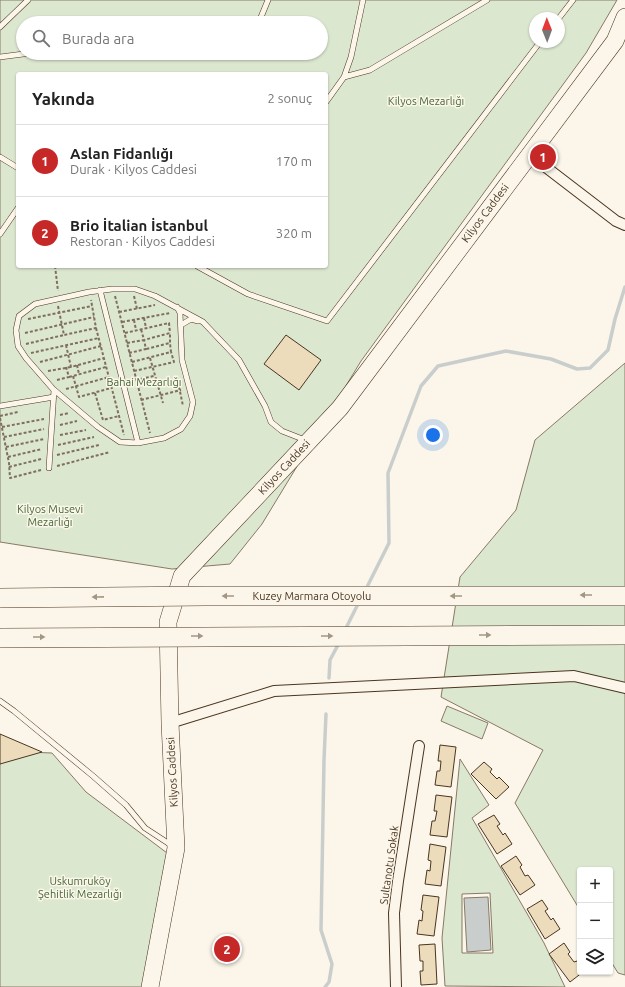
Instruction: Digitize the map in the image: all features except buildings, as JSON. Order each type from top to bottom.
[{"type":"highway","name":"Kuzey Marmara Otoyolu","points":[[0,598],[229,596],[625,596]]},
{"type":"highway","points":[[0,638],[625,635]]},
{"type":"main road","name":"Kilyos Caddesi","points":[[150,987],[176,848],[170,723],[168,622],[182,576],[340,408],[615,42],[625,17]]},
{"type":"street","points":[[530,155],[616,221],[625,225]]},
{"type":"street","points":[[170,723],[274,691],[574,676],[625,688]]},
{"type":"street","name":"Sultanotu Sokak","points":[[396,987],[394,914],[419,746]]},
{"type":"lane","points":[[0,27],[28,0]]},
{"type":"lane","points":[[261,16],[268,0]]},
{"type":"lane","points":[[328,99],[344,77],[351,57],[362,0]]},
{"type":"lane","points":[[344,77],[370,70],[487,0]]},
{"type":"lane","points":[[563,12],[572,0]]},
{"type":"lane","points":[[201,268],[248,294],[327,321],[535,48]]},
{"type":"lane","points":[[0,57],[16,55]]},
{"type":"lane","points":[[0,157],[16,167]]},
{"type":"lane","points":[[0,234],[16,211]]},
{"type":"lane","points":[[178,309],[181,326],[182,360],[193,402],[190,416],[181,429],[164,438],[138,443],[120,442],[98,427],[55,393],[18,346],[16,330],[19,316],[35,304],[100,290],[135,289],[168,302],[203,322],[239,360],[265,406],[270,422],[282,431],[308,442]]},
{"type":"lane","points":[[100,290],[138,443]]},
{"type":"lane","points":[[181,326],[190,319],[203,322]]},
{"type":"lane","points":[[0,406],[55,393]]},
{"type":"lane","points":[[49,468],[55,393]]},
{"type":"lane","points":[[0,701],[14,710],[94,776],[126,805],[145,828],[176,848]]},
{"type":"path","points":[[55,268],[59,314],[64,335]]},
{"type":"path","points":[[113,289],[151,441]]},
{"type":"path","points":[[89,292],[98,338],[126,442]]},
{"type":"path","points":[[119,312],[168,302]]},
{"type":"path","points":[[18,322],[92,306]]},
{"type":"path","points":[[122,322],[178,309]]},
{"type":"path","points":[[16,335],[94,317]]},
{"type":"path","points":[[144,318],[146,328]]},
{"type":"path","points":[[134,320],[136,330]]},
{"type":"path","points":[[124,333],[169,323],[171,352],[174,362],[134,371]]},
{"type":"path","points":[[18,346],[96,328]]},
{"type":"path","points":[[141,330],[146,349]]},
{"type":"path","points":[[127,343],[170,333],[181,332]]},
{"type":"path","points":[[24,354],[98,338]]},
{"type":"path","points":[[129,353],[170,343]]},
{"type":"path","points":[[66,345],[71,366]]},
{"type":"path","points":[[31,364],[101,346]]},
{"type":"path","points":[[132,362],[171,352]]},
{"type":"path","points":[[39,373],[104,358]]},
{"type":"path","points":[[150,358],[163,403]]},
{"type":"path","points":[[76,365],[79,374]]},
{"type":"path","points":[[66,367],[69,377]]},
{"type":"path","points":[[46,382],[106,367]]},
{"type":"path","points":[[74,376],[79,397],[112,388]]},
{"type":"path","points":[[136,380],[154,376]]},
{"type":"path","points":[[177,376],[184,410]]},
{"type":"path","points":[[55,393],[76,385],[109,377]]},
{"type":"path","points":[[141,400],[180,390]]},
{"type":"path","points":[[94,392],[103,420],[119,416]]},
{"type":"path","points":[[2,427],[69,413]]},
{"type":"path","points":[[0,418],[9,463],[10,478],[110,452]]},
{"type":"path","points":[[4,437],[77,421]]},
{"type":"green space","points":[[0,0],[617,0],[586,53],[361,361],[262,524],[230,564],[172,569],[0,542]]},
{"type":"green space","points":[[625,363],[625,975],[618,973],[613,965],[613,867],[577,867],[577,905],[515,803],[543,750],[441,697],[460,577],[516,510],[535,440]]},
{"type":"green space","points":[[447,706],[488,723],[482,739],[441,721]]},
{"type":"green space","name":"Uskumruköy Şehitlik Mezarlığı","points":[[0,751],[52,753],[86,792],[167,853],[142,987],[0,987]]},
{"type":"green space","points":[[460,759],[489,805],[472,818],[544,943],[565,987],[445,986],[442,938]],"holes":[[[490,893],[493,953],[462,953],[462,894]]]},
{"type":"shaded area","points":[[488,897],[491,950],[467,952],[464,898]]},
{"type":"waterway","points":[[365,591],[389,543],[388,473],[421,386],[438,366],[506,351],[551,359],[577,369],[590,368],[608,350],[615,319],[625,287]]},
{"type":"waterway","points":[[345,630],[359,602]]},
{"type":"waterway","points":[[329,678],[330,660],[339,643]]},
{"type":"waterway","points":[[325,987],[329,982],[332,964],[321,930],[326,714]]},
{"type":"place","name":"Aslan Fidanlığı","points":[[543,157]]},
{"type":"place","name":"Brio İtalian İstanbul","points":[[227,949]]},
{"type":"park label","name":"Kilyos Mezarlığı","points":[[426,101]]},
{"type":"park label","name":"Bahai Mezarlığı","points":[[144,382]]},
{"type":"park label","name":"Kilyos Musevi Mezarlığı","points":[[50,515]]}]
